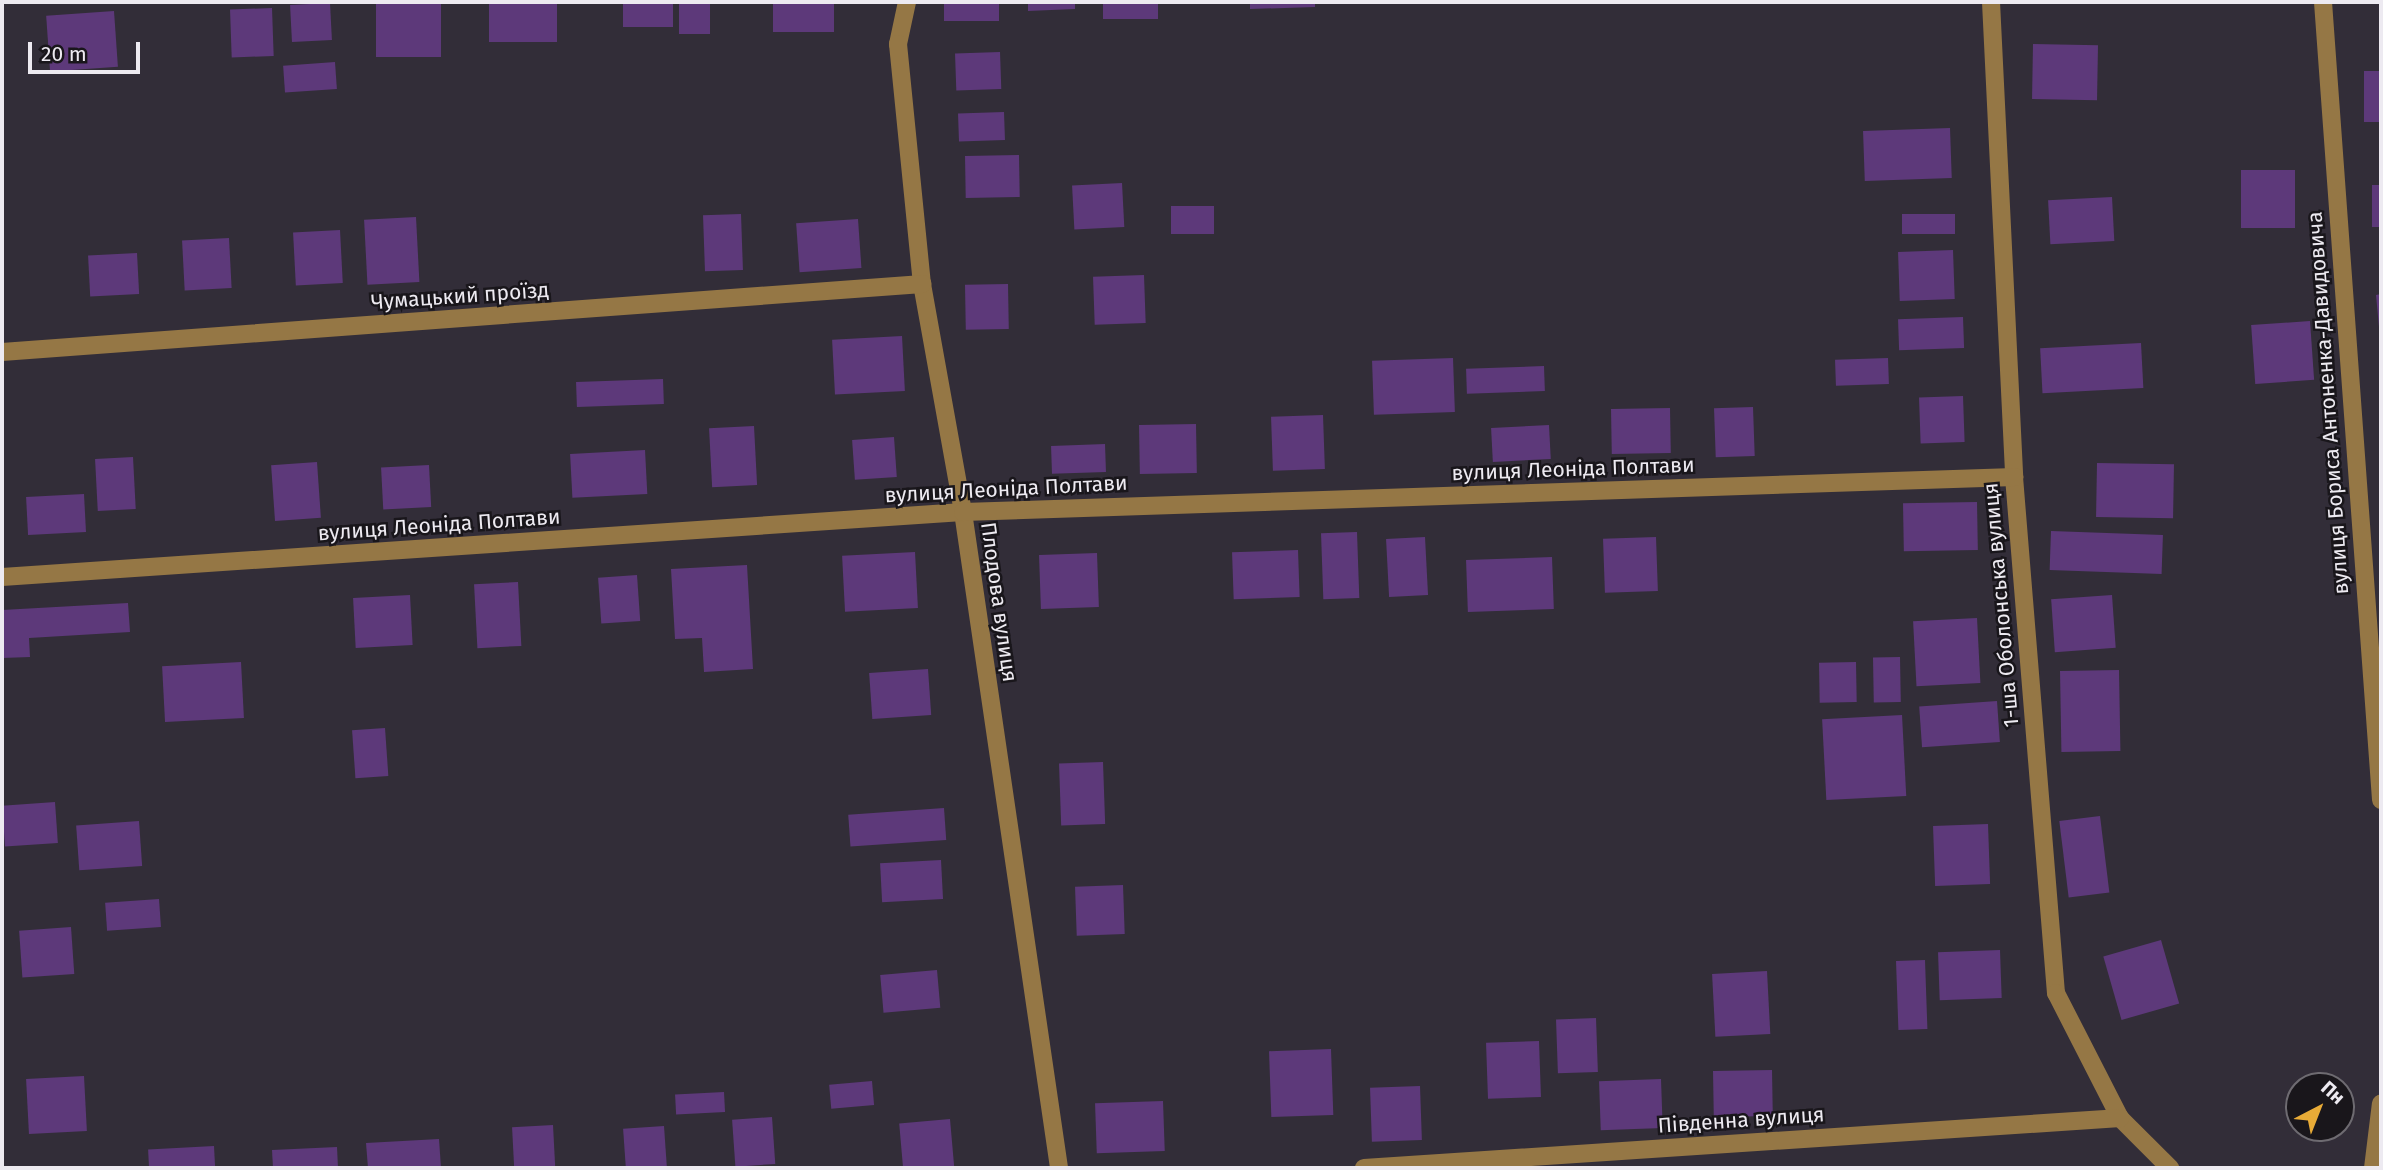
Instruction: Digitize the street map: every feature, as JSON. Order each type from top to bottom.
[{"type":"street","name":"Плодова вулиця","points":[[907,2],[898,44],[922,285],[963,512],[1059,1168]]},
{"type":"street","name":"1-ша Оболонська вулиця","points":[[1991,2],[2014,477],[2056,993],[2120,1118],[2170,1168]]},
{"type":"street","name":"вулиця Бориса Антоненка-Давидовича","points":[[2323,2],[2381,800]]},
{"type":"street","name":"Чумацький проїзд","points":[[2,352],[922,285]]},
{"type":"street","name":"вулиця Леоніда Полтави","points":[[2,577],[963,512],[2014,477]]},
{"type":"street","points":[[2373,1168],[2381,1103]]},
{"type":"street","name":"Південна вулиця","points":[[1364,1168],[2120,1118]]},
{"type":"building","points":[[376,2],[441,2],[441,57],[376,57]]},
{"type":"building","points":[[489,2],[557,2],[557,42],[489,42]]},
{"type":"building","points":[[623,2],[673,2],[673,27],[623,27]]},
{"type":"building","points":[[679,2],[710,2],[710,34],[679,34]]},
{"type":"building","points":[[773,2],[834,2],[834,32],[773,32]]},
{"type":"building","points":[[944,2],[999,2],[999,21],[944,21]]},
{"type":"building","points":[[1028,2],[1075,2],[1075,9],[1028,11]]},
{"type":"building","points":[[1103,2],[1158,2],[1158,19],[1103,19]]},
{"type":"building","points":[[1250,2],[1315,2],[1315,7],[1250,9]]},
{"type":"building","points":[[330,3],[332,40],[292,42],[290,5]]},
{"type":"building","points":[[272,8],[274,56],[232,57],[230,9]]},
{"type":"building","points":[[114,11],[118,67],[50,72],[46,16]]},
{"type":"building","points":[[2033,44],[2098,45],[2097,100],[2032,99]]},
{"type":"building","points":[[1000,52],[1001,89],[956,91],[955,54]]},
{"type":"building","points":[[335,62],[337,89],[285,93],[283,66]]},
{"type":"building","points":[[2364,71],[2381,71],[2381,122],[2364,122]]},
{"type":"building","points":[[1004,112],[1005,140],[959,142],[958,114]]},
{"type":"building","points":[[1950,128],[1952,178],[1865,181],[1863,131]]},
{"type":"building","points":[[1019,155],[1020,197],[966,198],[965,156]]},
{"type":"building","points":[[2241,170],[2295,170],[2295,228],[2241,228]]},
{"type":"building","points":[[1122,183],[1124,227],[1074,230],[1072,186]]},
{"type":"building","points":[[2372,185],[2381,185],[2381,227],[2372,227]]},
{"type":"building","points":[[2112,197],[2114,241],[2050,244],[2048,200]]},
{"type":"building","points":[[1171,206],[1214,206],[1214,234],[1171,234]]},
{"type":"building","points":[[741,214],[743,270],[705,271],[703,215]]},
{"type":"building","points":[[1902,214],[1955,214],[1955,234],[1902,234]]},
{"type":"building","points":[[416,217],[419,282],[367,285],[364,220]]},
{"type":"building","points":[[858,219],[861,268],[800,272],[796,223]]},
{"type":"building","points":[[340,230],[343,283],[296,285],[293,232]]},
{"type":"building","points":[[229,238],[232,288],[185,290],[182,240]]},
{"type":"building","points":[[1953,250],[1955,299],[1900,301],[1898,252]]},
{"type":"building","points":[[137,253],[139,294],[90,297],[88,256]]},
{"type":"building","points":[[1144,275],[1146,323],[1095,325],[1093,277]]},
{"type":"building","points":[[1008,284],[1009,329],[966,330],[965,285]]},
{"type":"building","points":[[2381,294],[2381,327],[2379,327],[2376,295]]},
{"type":"building","points":[[1963,317],[1964,348],[1899,350],[1898,319]]},
{"type":"building","points":[[2310,321],[2314,380],[2255,384],[2251,325]]},
{"type":"building","points":[[902,336],[905,391],[835,395],[832,340]]},
{"type":"building","points":[[2141,343],[2143,388],[2042,393],[2040,348]]},
{"type":"building","points":[[1453,358],[1455,412],[1374,415],[1372,361]]},
{"type":"building","points":[[1888,358],[1889,384],[1836,386],[1835,360]]},
{"type":"building","points":[[1544,366],[1545,391],[1467,394],[1466,369]]},
{"type":"building","points":[[663,379],[664,404],[577,407],[576,382]]},
{"type":"building","points":[[1963,396],[1965,442],[1921,444],[1919,398]]},
{"type":"building","points":[[1753,407],[1755,456],[1716,457],[1714,408]]},
{"type":"building","points":[[1670,408],[1671,453],[1612,454],[1611,409]]},
{"type":"building","points":[[1323,415],[1325,469],[1273,471],[1271,417]]},
{"type":"building","points":[[1196,424],[1197,473],[1140,474],[1139,425]]},
{"type":"building","points":[[1549,425],[1551,459],[1493,462],[1491,428]]},
{"type":"building","points":[[754,426],[757,485],[712,487],[709,428]]},
{"type":"building","points":[[894,437],[897,477],[855,480],[852,440]]},
{"type":"building","points":[[1105,444],[1106,472],[1052,474],[1051,446]]},
{"type":"building","points":[[645,450],[647,494],[572,498],[570,454]]},
{"type":"building","points":[[133,457],[136,509],[98,511],[95,459]]},
{"type":"building","points":[[317,462],[321,518],[275,521],[271,465]]},
{"type":"building","points":[[2097,463],[2174,464],[2173,518],[2096,517]]},
{"type":"building","points":[[429,465],[431,507],[383,509],[381,468]]},
{"type":"building","points":[[84,494],[86,532],[28,535],[26,497]]},
{"type":"building","points":[[1977,502],[1978,550],[1904,551],[1903,503]]},
{"type":"building","points":[[2051,531],[2163,535],[2162,574],[2050,570]]},
{"type":"building","points":[[1357,532],[1359,598],[1323,599],[1321,533]]},
{"type":"building","points":[[1425,537],[1428,595],[1389,597],[1386,539]]},
{"type":"building","points":[[1656,537],[1658,591],[1605,593],[1603,539]]},
{"type":"building","points":[[1298,550],[1300,597],[1234,599],[1232,552]]},
{"type":"building","points":[[915,552],[918,608],[845,612],[842,556]]},
{"type":"building","points":[[1097,553],[1099,607],[1041,609],[1039,555]]},
{"type":"building","points":[[1552,557],[1554,609],[1468,612],[1466,560]]},
{"type":"building","points":[[747,565],[753,669],[704,672],[702,638],[675,639],[671,569]]},
{"type":"building","points":[[637,575],[640,621],[601,624],[598,578]]},
{"type":"building","points":[[518,582],[521,646],[477,648],[474,584]]},
{"type":"building","points":[[410,595],[413,645],[356,648],[353,598]]},
{"type":"building","points":[[2112,595],[2116,648],[2055,652],[2051,599]]},
{"type":"building","points":[[128,603],[130,632],[29,638],[30,657],[2,658],[2,610]]},
{"type":"building","points":[[1977,618],[1980,683],[1916,686],[1913,621]]},
{"type":"building","points":[[1873,657],[1900,657],[1901,702],[1874,702]]},
{"type":"building","points":[[241,662],[244,718],[165,722],[162,666]]},
{"type":"building","points":[[1856,662],[1857,702],[1820,703],[1819,663]]},
{"type":"building","points":[[928,669],[931,715],[872,719],[869,673]]},
{"type":"building","points":[[2119,670],[2120,751],[2061,752],[2060,671]]},
{"type":"building","points":[[1997,701],[2000,742],[1922,747],[1919,706]]},
{"type":"building","points":[[1902,715],[1906,796],[1826,800],[1822,719]]},
{"type":"building","points":[[385,728],[388,776],[355,778],[352,730]]},
{"type":"building","points":[[1103,762],[1105,824],[1061,825],[1059,764]]},
{"type":"building","points":[[55,802],[58,843],[5,847],[2,806]]},
{"type":"building","points":[[944,808],[946,840],[850,847],[848,815]]},
{"type":"building","points":[[2100,816],[2109,892],[2069,897],[2059,821]]},
{"type":"building","points":[[139,821],[142,866],[79,870],[76,825]]},
{"type":"building","points":[[1988,824],[1990,884],[1935,886],[1933,826]]},
{"type":"building","points":[[941,860],[943,899],[882,902],[880,863]]},
{"type":"building","points":[[1123,885],[1125,934],[1077,936],[1075,887]]},
{"type":"building","points":[[159,899],[161,927],[107,931],[105,903]]},
{"type":"building","points":[[71,927],[74,974],[22,978],[19,931]]},
{"type":"building","points":[[2161,940],[2179,1003],[2122,1020],[2103,957]]},
{"type":"building","points":[[2000,950],[2002,998],[1940,1000],[1938,952]]},
{"type":"building","points":[[1925,960],[1927,1029],[1898,1030],[1896,961]]},
{"type":"building","points":[[937,970],[940,1008],[884,1013],[880,975]]},
{"type":"building","points":[[1767,971],[1770,1034],[1715,1037],[1712,974]]},
{"type":"building","points":[[1596,1018],[1598,1072],[1558,1073],[1556,1019]]},
{"type":"building","points":[[1539,1041],[1541,1097],[1488,1099],[1486,1043]]},
{"type":"building","points":[[1331,1049],[1333,1115],[1271,1117],[1269,1051]]},
{"type":"building","points":[[1772,1070],[1773,1116],[1714,1117],[1713,1071]]},
{"type":"building","points":[[84,1076],[87,1131],[29,1134],[26,1079]]},
{"type":"building","points":[[1661,1079],[1663,1128],[1601,1130],[1599,1081]]},
{"type":"building","points":[[872,1081],[874,1105],[831,1109],[829,1085]]},
{"type":"building","points":[[1420,1086],[1422,1140],[1372,1142],[1370,1088]]},
{"type":"building","points":[[724,1092],[725,1112],[676,1115],[675,1095]]},
{"type":"building","points":[[1163,1101],[1165,1151],[1097,1153],[1095,1103]]},
{"type":"building","points":[[772,1117],[775,1164],[735,1167],[732,1120]]},
{"type":"building","points":[[950,1119],[954,1168],[903,1168],[899,1123]]},
{"type":"building","points":[[553,1125],[555,1168],[514,1168],[512,1127]]},
{"type":"building","points":[[664,1126],[667,1168],[626,1168],[623,1129]]},
{"type":"building","points":[[439,1139],[441,1168],[368,1168],[366,1143]]},
{"type":"building","points":[[214,1146],[215,1168],[149,1168],[148,1149]]},
{"type":"building","points":[[337,1147],[338,1168],[273,1168],[272,1150]]}]
